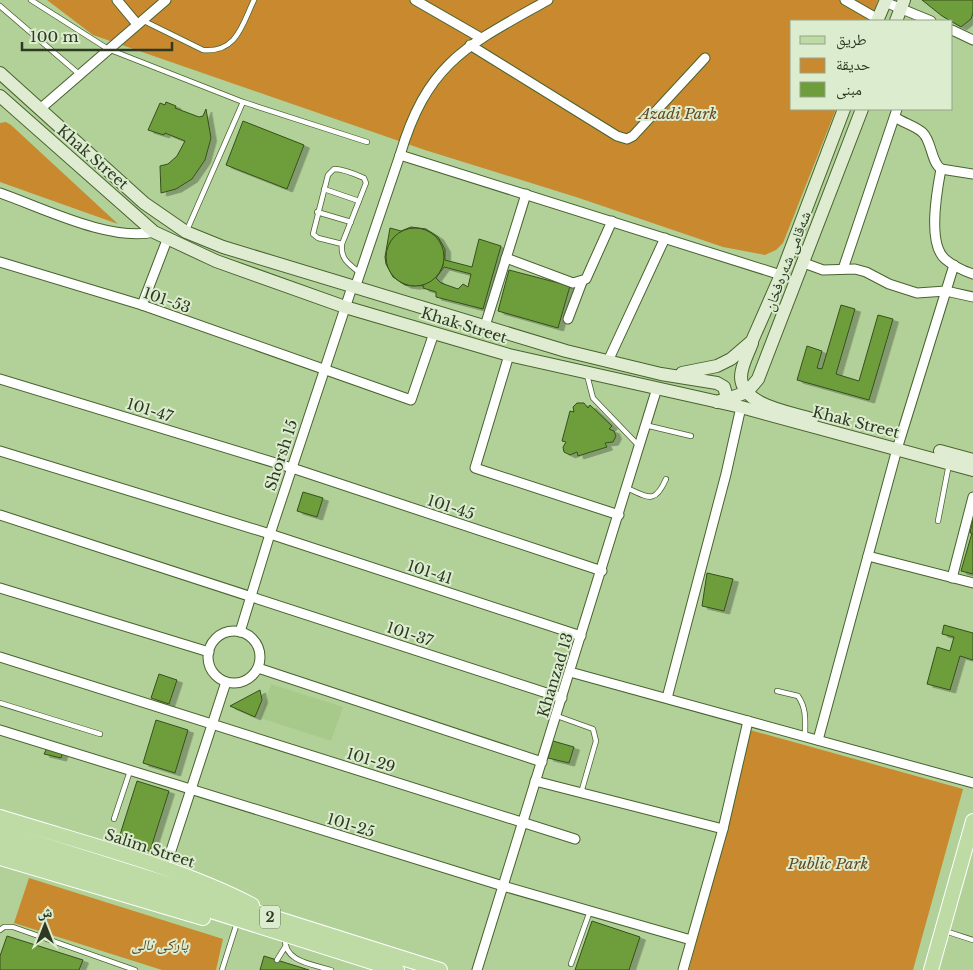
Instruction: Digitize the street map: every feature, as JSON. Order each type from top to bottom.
[{"type":"main road","points":[[878,20],[885,1]]},
{"type":"main road","points":[[896,20],[902,4]]},
{"type":"main road","points":[[1,78],[40,108],[144,203],[186,232],[223,247],[353,288],[485,326],[608,361],[661,374],[721,385],[726,390],[725,399],[717,402]]},
{"type":"main road","name":"Khak Street","points":[[0,96],[154,232],[167,240],[216,261],[345,307],[509,355],[898,445],[973,470]]},
{"type":"main road","points":[[844,110],[781,275],[752,341],[742,374],[742,384],[747,392],[761,403],[898,445],[973,460]]},
{"type":"main road","name":"شەقامی شەرەفخان","points":[[747,392],[761,372],[862,110]]},
{"type":"main road","points":[[661,374],[693,372],[717,366],[731,359],[752,341]]},
{"type":"main road","points":[[657,388],[661,374]]},
{"type":"main road","points":[[717,402],[736,398],[747,392]]},
{"type":"main road","name":"Salim Street","points":[[0,817],[165,869],[223,890],[284,934]]},
{"type":"main road","points":[[931,970],[972,828]]},
{"type":"main road","name":"Salim Street","points":[[0,831],[284,934]]},
{"type":"main road","name":"Salim Street","points":[[0,844],[397,970]]},
{"type":"main road","name":"Salim Street","points":[[0,858],[117,894],[236,926],[284,934],[440,970]]},
{"type":"street","points":[[117,0],[140,22]]},
{"type":"street","points":[[40,108],[166,0]]},
{"type":"street","points":[[415,0],[482,38]]},
{"type":"street","name":"Shorsh 15","points":[[240,632],[324,369],[345,307],[360,273],[407,130],[429,87],[446,66],[470,45],[548,0]]},
{"type":"street","points":[[845,0],[878,20]]},
{"type":"street","points":[[885,1],[902,4],[929,20]]},
{"type":"street","points":[[953,30],[973,40]]},
{"type":"street","points":[[470,45],[618,136],[627,139],[633,136],[705,58]]},
{"type":"street","points":[[844,269],[896,113],[922,132],[931,144],[937,166],[941,169],[973,174]]},
{"type":"street","points":[[400,155],[781,275]]},
{"type":"street","points":[[941,169],[937,187],[935,225],[938,245],[944,259],[973,274]]},
{"type":"street","points":[[0,193],[109,232],[131,235],[154,232]]},
{"type":"street","points":[[485,326],[526,194]]},
{"type":"street","points":[[568,319],[582,282],[586,279],[612,221]]},
{"type":"street","points":[[608,361],[665,238]]},
{"type":"street","points":[[142,305],[167,240]]},
{"type":"street","points":[[506,258],[573,283],[582,282]]},
{"type":"street","name":"101-53","points":[[0,262],[142,305],[411,400],[434,333]]},
{"type":"street","points":[[804,263],[823,270],[844,269],[866,272],[902,290],[917,293],[946,291],[973,297]]},
{"type":"street","points":[[818,740],[898,445],[954,265]]},
{"type":"street","points":[[509,355],[475,468],[619,516]]},
{"type":"street","name":"101-47","points":[[0,379],[292,468]]},
{"type":"street","name":"Khanzad 13","points":[[477,970],[582,636],[657,388]]},
{"type":"street","points":[[667,698],[726,474],[741,408]]},
{"type":"street","name":"101-41","points":[[0,451],[270,534],[582,636]]},
{"type":"street","name":"101-45","points":[[292,468],[602,571]]},
{"type":"street","points":[[952,578],[973,497]]},
{"type":"street","name":"101-37","points":[[0,515],[562,698]]},
{"type":"street","points":[[868,556],[973,583]]},
{"type":"street","points":[[0,588],[209,652]]},
{"type":"street","points":[[232,632],[240,632],[247,635],[257,646],[260,661],[258,668],[248,679],[233,683],[226,682],[214,673],[208,660],[209,652],[217,638],[232,632]]},
{"type":"street","name":"101-29","points":[[0,657],[575,839]]},
{"type":"street","points":[[258,668],[542,762]]},
{"type":"street","points":[[570,672],[973,783]]},
{"type":"street","points":[[165,869],[210,724],[226,682]]},
{"type":"street","points":[[683,970],[723,829],[748,721]]},
{"type":"street","name":"101-25","points":[[0,730],[503,886],[691,940]]},
{"type":"street","points":[[535,781],[723,829]]},
{"type":"lane","points":[[31,0],[108,49],[243,102],[368,142]]},
{"type":"lane","points":[[140,22],[203,50],[214,51],[224,48],[235,40],[254,0]]},
{"type":"lane","points":[[0,6],[79,74]]},
{"type":"lane","points":[[186,232],[243,102]]},
{"type":"lane","points":[[342,244],[318,238],[313,234],[317,212],[328,175],[334,169],[341,169],[364,178],[366,184],[342,244],[341,253],[345,261],[360,273]]},
{"type":"lane","points":[[324,189],[359,202]]},
{"type":"lane","points":[[317,212],[350,222]]},
{"type":"lane","points":[[587,374],[592,398],[639,446]]},
{"type":"lane","points":[[645,426],[691,436]]},
{"type":"lane","points":[[938,521],[949,462]]},
{"type":"lane","points":[[627,488],[647,497],[655,497],[660,493],[666,479]]},
{"type":"lane","points":[[776,691],[793,694],[802,702],[806,711],[805,737]]},
{"type":"lane","points":[[0,703],[100,734]]},
{"type":"lane","points":[[556,716],[593,729],[596,741],[581,794]]},
{"type":"lane","points":[[114,819],[130,770]]},
{"type":"lane","points":[[571,964],[590,911]]},
{"type":"lane","points":[[222,970],[236,926]]},
{"type":"lane","points":[[0,930],[4,927],[13,927],[135,970]]},
{"type":"lane","points":[[942,930],[973,940]]},
{"type":"lane","points":[[277,960],[284,934]]},
{"type":"lane","points":[[284,934],[294,958],[331,970]]},
{"type":"shaded area","points":[[973,516],[973,577],[958,573]]},
{"type":"shaded area","points":[[271,684],[343,707],[331,741],[260,718]]},
{"type":"green space","name":"Azadi Park","points":[[47,0],[878,0],[870,20],[790,20],[790,110],[836,110],[783,243],[776,250],[765,255],[723,247],[579,198],[425,150],[93,35]]},
{"type":"green space","points":[[6,122],[118,224],[0,182],[0,123]]},
{"type":"green space","name":"Public Park","points":[[750,730],[963,789],[913,970],[689,970]]},
{"type":"green space","name":"پارکی نالی","points":[[29,878],[223,939],[216,970],[162,970],[14,923]]},
{"type":"building","points":[[922,0],[973,0],[971,19],[961,27],[953,22],[953,20],[942,16]]},
{"type":"building","points":[[166,102],[176,106],[175,108],[199,117],[203,116],[206,109],[211,138],[205,160],[192,179],[176,189],[161,193],[160,166],[168,164],[177,156],[185,141],[165,133],[164,135],[148,130],[160,103],[165,105]]},
{"type":"building","points":[[243,121],[304,145],[287,189],[226,165]]},
{"type":"building","points":[[411,227],[426,229],[438,237],[445,249],[445,260],[472,267],[479,239],[501,246],[483,309],[436,297],[436,292],[423,288],[424,286],[416,286],[422,285],[438,274],[443,265],[444,255],[436,238],[421,229],[412,229],[395,236],[390,243],[386,260],[394,277],[402,283],[393,277],[386,264],[385,257],[390,228],[401,231]],"holes":[[[444,267],[471,274],[468,287],[463,284],[458,289],[441,283],[436,278]]]},
{"type":"building","points":[[415,228],[431,233],[439,241],[444,257],[439,273],[431,281],[415,286],[399,281],[391,273],[386,257],[391,241],[399,233]]},
{"type":"building","points":[[509,270],[570,286],[558,328],[498,311]]},
{"type":"building","points":[[841,305],[855,309],[836,374],[859,381],[878,315],[893,319],[869,400],[797,380],[807,346],[822,351],[817,368],[822,369]]},
{"type":"building","points":[[577,403],[584,403],[588,408],[590,405],[612,426],[609,429],[614,431],[616,436],[613,442],[605,443],[607,447],[578,456],[577,452],[570,455],[564,452],[563,447],[566,442],[562,441],[570,411],[574,412],[573,407]]},
{"type":"building","points":[[303,492],[323,498],[317,517],[297,511]]},
{"type":"building","points":[[973,519],[973,574],[961,571],[972,533],[970,533]]},
{"type":"building","points":[[707,573],[733,579],[724,611],[702,606]]},
{"type":"building","points":[[944,625],[973,633],[973,660],[960,656],[950,690],[927,684],[937,647],[950,651],[954,637],[942,634]]},
{"type":"building","points":[[159,674],[177,680],[169,704],[151,698]]},
{"type":"building","points":[[260,690],[262,700],[255,717],[230,706]]},
{"type":"building","points":[[156,720],[188,730],[175,773],[143,763]]},
{"type":"building","points":[[553,741],[574,747],[569,763],[548,758]]},
{"type":"building","points":[[47,748],[63,752],[61,758],[44,754]]},
{"type":"building","points":[[137,781],[169,791],[150,851],[118,841]]},
{"type":"building","points":[[592,921],[640,937],[629,970],[575,970]]},
{"type":"building","points":[[7,936],[83,960],[79,970],[0,970],[0,956]]},
{"type":"building","points":[[264,956],[309,970],[260,970]]}]
